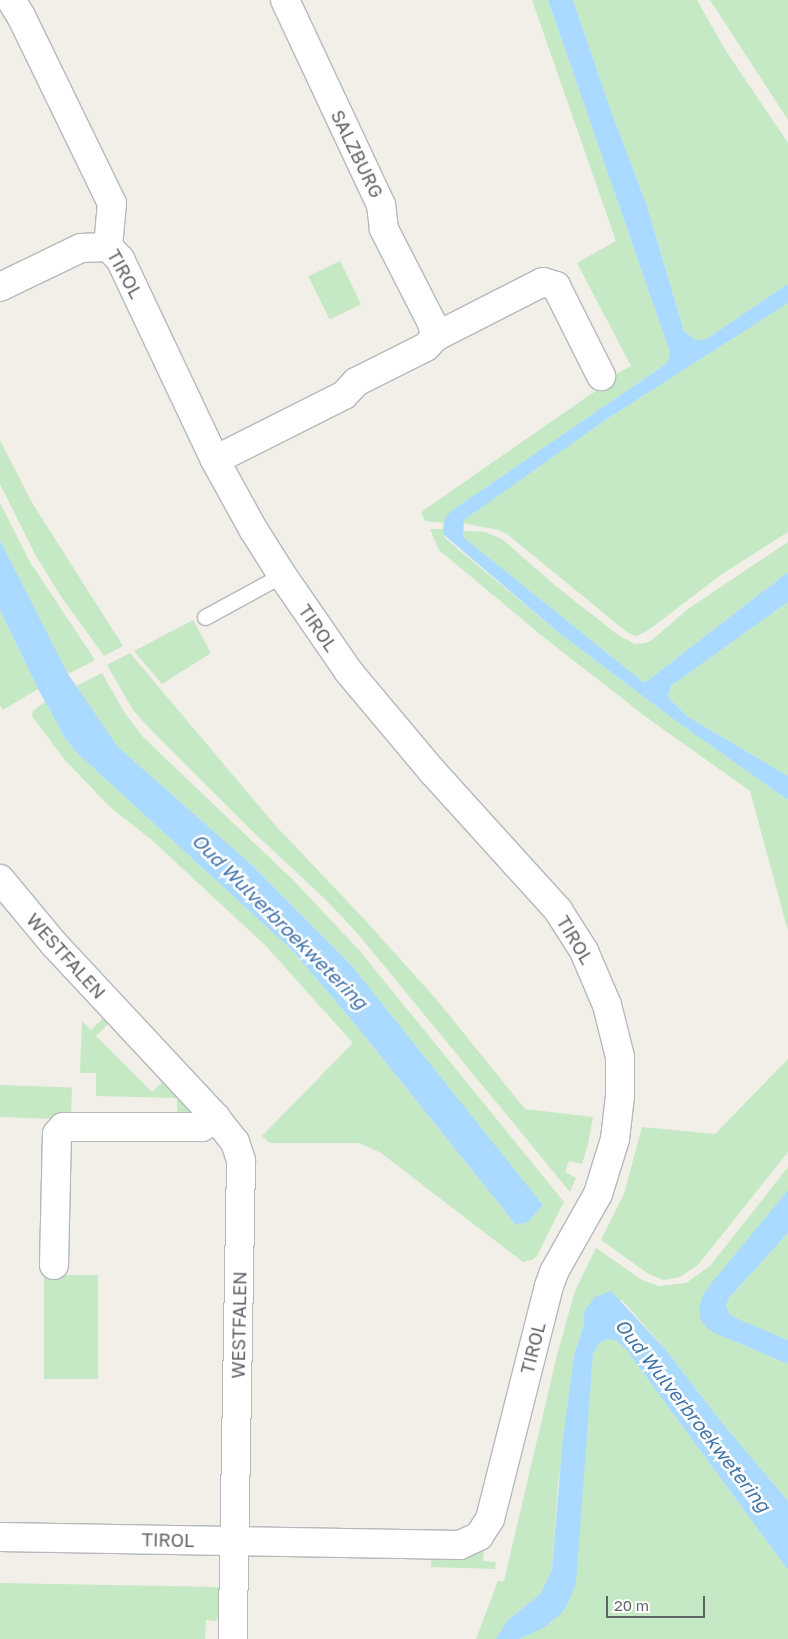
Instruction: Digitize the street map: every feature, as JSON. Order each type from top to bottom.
[{"type":"street","name":"TIROL","points":[[0,1537],[460,1545],[479,1536],[490,1519],[549,1286],[554,1272],[598,1194],[615,1139],[620,1096],[620,1056],[607,1005],[584,951],[563,918],[432,772],[349,672],[282,575],[253,529],[215,460],[120,259],[108,247],[112,203],[21,16],[11,0]]},
{"type":"street","name":"SALZBURG","points":[[285,0],[381,205],[384,229],[432,323],[435,337]]},
{"type":"street","points":[[0,287],[81,248],[108,247]]},
{"type":"street","points":[[215,460],[344,395],[356,382],[426,347],[435,337],[543,282],[556,286],[601,376]]},
{"type":"street","name":"WESTFALEN","points":[[0,879],[54,944],[216,1118],[236,1142],[241,1161],[233,1639]]},
{"type":"street","points":[[54,1266],[56,1134],[63,1127],[202,1127],[216,1118]]},
{"type":"lane","points":[[205,616],[282,575]]},
{"type":"green space","points":[[532,0],[548,0],[670,353],[668,361],[663,366],[451,511],[444,523],[425,521],[421,513],[424,510],[591,394],[613,381],[612,376],[631,366],[577,263],[616,241]]},
{"type":"green space","points":[[573,0],[697,0],[724,48],[788,143],[788,284],[705,340],[696,340],[684,331],[647,206],[610,108]]},
{"type":"green space","points":[[710,0],[788,0],[788,120]]},
{"type":"green space","points":[[340,261],[361,304],[330,319],[309,276]]},
{"type":"green space","points":[[788,303],[788,532],[725,572],[647,631],[636,636],[628,633],[507,534],[498,530],[463,523],[464,520],[604,421]]},
{"type":"green space","points":[[0,440],[31,501],[123,646],[104,656],[60,595],[36,556],[0,484]]},
{"type":"green space","points":[[0,503],[30,562],[95,660],[68,674],[0,540]]},
{"type":"green space","points":[[430,529],[444,529],[443,534],[446,539],[559,633],[676,721],[788,800],[788,931],[750,791],[646,717],[546,639],[439,550]]},
{"type":"green space","points":[[463,531],[485,532],[502,539],[557,587],[618,635],[635,644],[646,643],[653,639],[688,609],[788,542],[788,572],[646,682],[642,681],[463,537]]},
{"type":"green space","points":[[788,602],[788,776],[688,717],[668,697],[671,686]]},
{"type":"green space","points":[[0,610],[38,689],[3,710],[0,705]]},
{"type":"green space","points":[[193,620],[211,653],[162,684],[134,651]]},
{"type":"green space","points":[[130,653],[275,825],[436,999],[525,1109],[593,1117],[582,1164],[569,1161],[565,1172],[576,1178],[570,1192],[358,934],[325,899],[250,829],[133,710],[107,665]]},
{"type":"green space","points":[[102,673],[124,712],[143,737],[294,881],[359,950],[564,1202],[537,1256],[532,1260],[523,1262],[381,1153],[368,1147],[358,1143],[270,1143],[262,1136],[353,1043],[265,945],[152,840],[110,807],[65,760],[32,716],[33,711],[45,702],[65,738],[77,753],[293,951],[359,1029],[516,1225],[528,1222],[543,1205],[353,967],[252,865],[118,747],[76,686]]},
{"type":"green space","points":[[105,1016],[110,1022],[96,1036],[152,1092],[165,1080],[198,1109],[186,1121],[177,1116],[177,1098],[96,1096],[96,1073],[80,1073],[82,1021],[91,1030]]},
{"type":"green space","points":[[788,1059],[788,1152],[698,1265],[680,1277],[663,1280],[647,1273],[601,1240],[624,1194],[642,1127],[715,1134]]},
{"type":"green space","points":[[0,1085],[72,1088],[71,1119],[0,1117]]},
{"type":"green space","points":[[788,1167],[788,1190],[703,1295],[710,1331],[788,1364],[788,1501],[719,1419],[666,1350],[622,1300],[583,1313],[584,1324],[574,1355],[558,1484],[552,1569],[541,1593],[507,1621],[496,1639],[476,1639],[498,1581],[504,1581],[557,1355],[575,1291],[596,1248],[642,1280],[659,1286],[686,1283],[710,1266]]},
{"type":"green space","points":[[788,1233],[788,1340],[742,1322],[730,1315],[726,1306],[729,1298]]},
{"type":"green space","points":[[44,1275],[98,1275],[98,1379],[44,1379]]},
{"type":"green space","points":[[608,1339],[617,1341],[625,1348],[788,1570],[788,1639],[519,1639],[551,1623],[569,1601],[575,1584],[593,1354],[599,1343]]},
{"type":"green space","points":[[484,1550],[483,1561],[496,1562],[495,1569],[431,1567],[431,1560],[434,1557],[468,1556]]},
{"type":"green space","points":[[0,1583],[219,1587],[218,1618],[216,1621],[206,1620],[205,1639],[0,1639]]},
{"type":"water","points":[[548,0],[573,0],[610,108],[647,206],[684,331],[696,340],[705,340],[788,284],[788,303],[604,421],[464,520],[463,537],[642,681],[646,682],[788,572],[788,602],[671,686],[668,697],[688,717],[788,776],[788,800],[676,721],[559,633],[443,534],[444,520],[451,511],[663,366],[668,361],[670,353]]},
{"type":"water","name":"Oud Wulverbroekwetering","points":[[0,540],[68,674],[118,747],[252,865],[353,967],[543,1205],[528,1222],[516,1225],[359,1029],[293,951],[77,753],[65,738],[38,689],[0,610]]},
{"type":"water","points":[[788,1190],[788,1233],[729,1298],[726,1306],[730,1315],[788,1340],[788,1364],[710,1331],[701,1321],[699,1309],[703,1295],[710,1285]]},
{"type":"water","name":"Oud Wulverbroekwetering","points":[[611,1291],[666,1350],[719,1419],[788,1501],[788,1570],[625,1348],[617,1341],[608,1339],[599,1343],[593,1354],[576,1583],[562,1613],[545,1627],[519,1639],[496,1639],[507,1621],[541,1593],[552,1569],[562,1447],[574,1355],[584,1324],[583,1313],[595,1297]]}]
